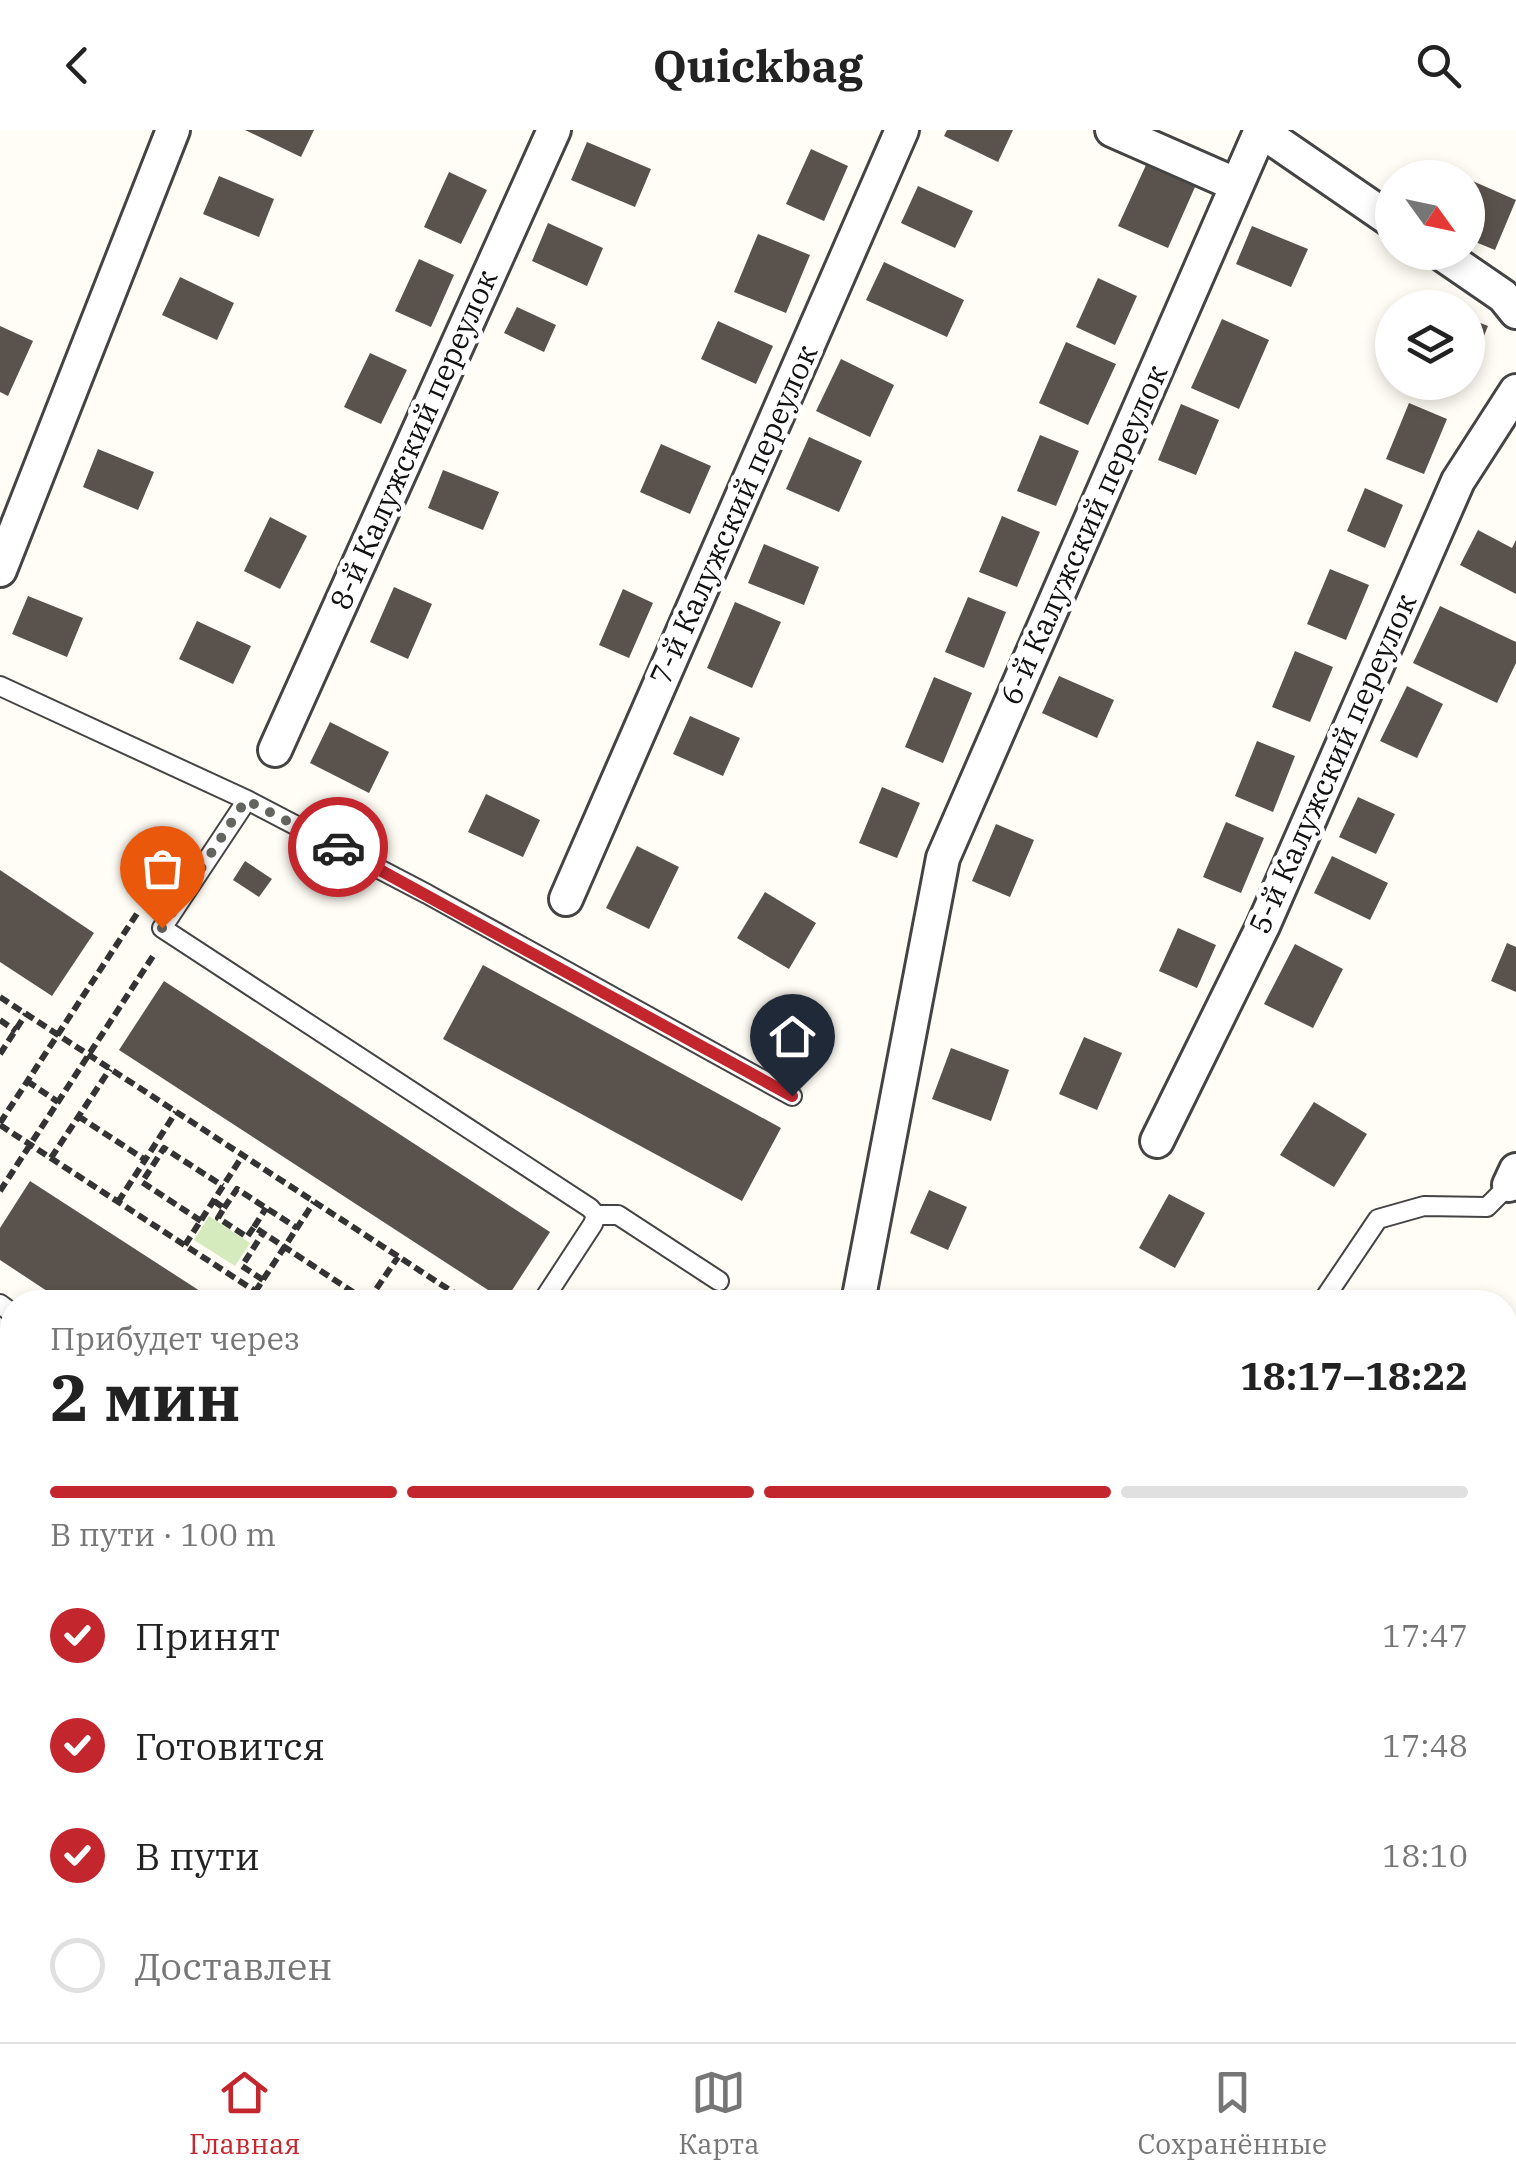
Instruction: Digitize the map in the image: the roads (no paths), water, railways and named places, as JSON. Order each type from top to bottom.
[{"type":"street","points":[[0,570],[173,130]]},
{"type":"street","name":"8-й Калужский переулок","points":[[274,750],[554,130]]},
{"type":"street","name":"7-й Калужский переулок","points":[[566,900],[902,130]]},
{"type":"street","points":[[1112,130],[1237,185]]},
{"type":"street","points":[[1261,131],[1375,209]]},
{"type":"street","name":"6-й Калужский переулок","points":[[860,1290],[943,858],[1261,131]]},
{"type":"street","points":[[1465,270],[1503,296],[1516,312]]},
{"type":"street","name":"5-й Калужский переулок","points":[[1158,1141],[1263,926],[1458,481],[1516,392]]},
{"type":"lane","points":[[0,686],[246,800],[428,894],[792,1096]]},
{"type":"lane","points":[[246,800],[162,928],[596,1215],[618,1215],[719,1281]]},
{"type":"lane","points":[[1330,1290],[1378,1218],[1424,1206],[1486,1207],[1513,1178]]},
{"type":"lane","points":[[550,1290],[594,1224],[596,1215]]}]
